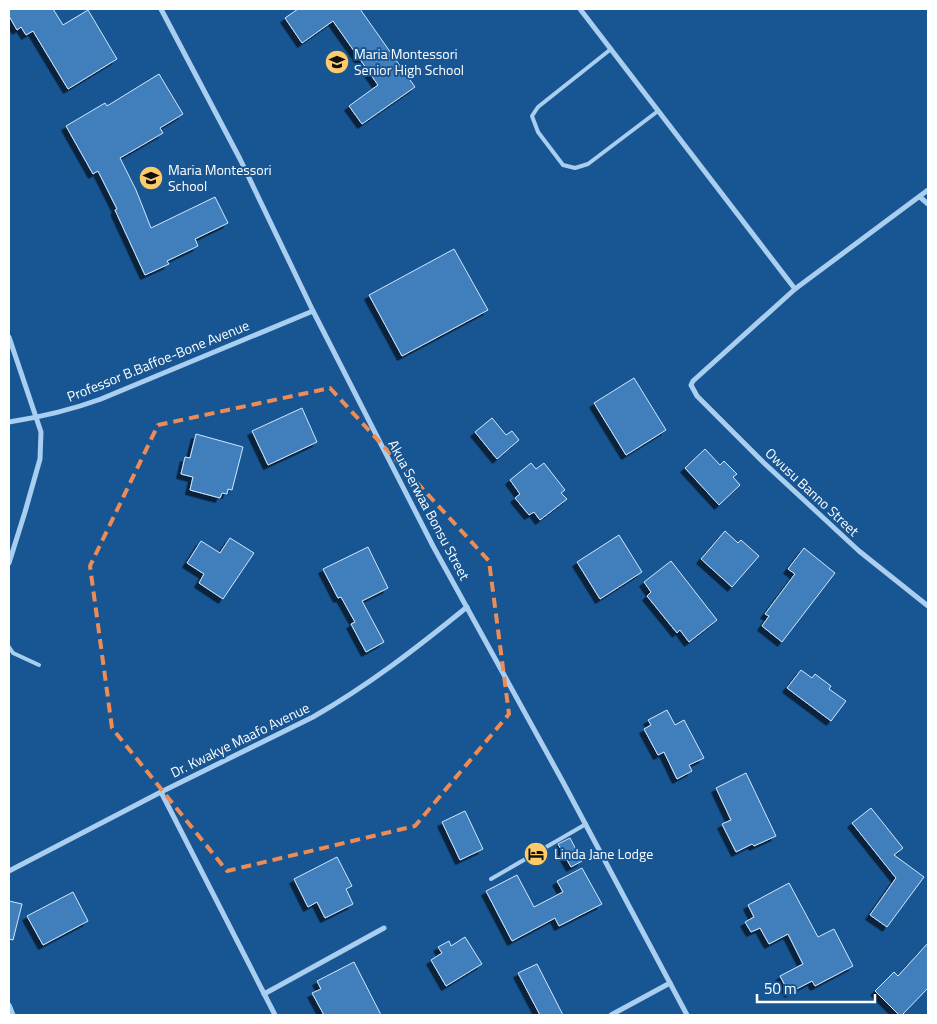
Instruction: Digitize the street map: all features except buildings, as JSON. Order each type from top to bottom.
[{"type":"street","name":"Akua Serwaa Bonsu Street","points":[[161,9],[240,159],[313,311],[433,546],[586,824],[687,1015]]},
{"type":"street","points":[[580,9],[795,289],[928,190]]},
{"type":"street","points":[[920,197],[928,204]]},
{"type":"street","name":"Owusu Banno Street","points":[[795,289],[692,383],[694,392],[762,462],[859,551],[928,606]]},
{"type":"street","name":"Professor B.Baffoe-Bone Avenue","points":[[9,422],[37,418],[77,408],[313,311]]},
{"type":"street","points":[[9,337],[41,432],[40,460],[26,512],[9,563]]},
{"type":"street","name":"Dr. Kwakye Maafo Avenue","points":[[9,871],[336,704],[383,674],[467,607]]},
{"type":"street","points":[[161,792],[275,1015]]},
{"type":"street","points":[[264,994],[384,928]]},
{"type":"street","points":[[611,1015],[670,983]]},
{"type":"street","points":[[9,1005],[13,1015]]},
{"type":"lane","points":[[611,49],[538,107],[532,116],[538,132],[563,165],[575,168],[588,164],[658,111]]},
{"type":"lane","points":[[9,648],[13,653],[39,665]]},
{"type":"lane","points":[[491,879],[586,824]]},
{"type":"highlighted area","points":[[330,388],[489,561],[509,714],[415,826],[227,871],[112,728],[90,566],[158,425]]},
{"type":"place","name":"Maria Montessori Senior High School","points":[[337,62]]},
{"type":"place","name":"Maria Montessori School","points":[[151,178]]},
{"type":"place","name":"Linda Jane Lodge","points":[[536,854]]}]
